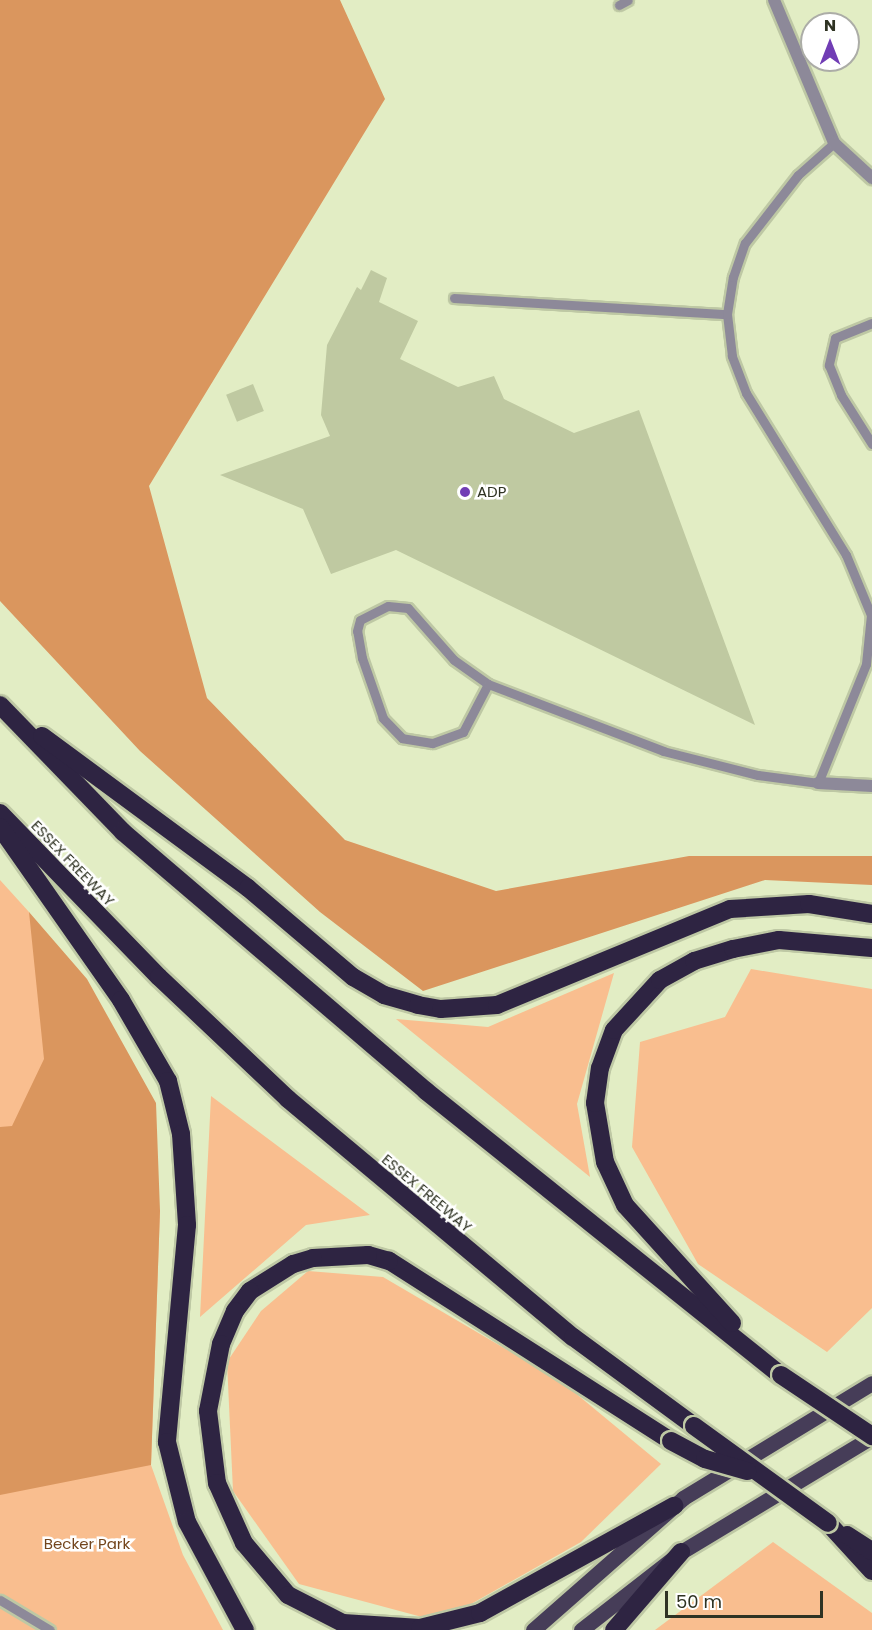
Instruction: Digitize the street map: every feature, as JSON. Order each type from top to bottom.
[{"type":"highway","points":[[0,705],[248,888],[353,977],[384,995],[418,1005],[441,1009],[497,1005],[730,909],[809,904],[872,914]]},
{"type":"highway","points":[[0,705],[123,832],[426,1091],[781,1375],[872,1437]]},
{"type":"highway","name":"ESSEX FREEWAY","points":[[0,813],[159,977],[288,1099],[573,1337],[757,1474],[872,1551]]},
{"type":"highway","points":[[0,827],[122,1000],[168,1081],[181,1134],[187,1225],[166,1442],[187,1522],[245,1630]]},
{"type":"highway","points":[[781,1375],[669,1258],[625,1205],[597,1133],[600,1068],[614,1030],[636,1003],[660,980],[694,962],[779,940],[872,948]]},
{"type":"highway","points":[[674,1506],[480,1613],[420,1628],[343,1623],[288,1595],[244,1543],[217,1483],[208,1411],[221,1344],[250,1291],[293,1264],[314,1258],[368,1255],[389,1261],[671,1440],[705,1459],[757,1474]]},
{"type":"highway","points":[[828,1523],[872,1571]]},
{"type":"highway","points":[[614,1630],[681,1552]]},
{"type":"main road","points":[[533,1630],[674,1506],[763,1446],[872,1383]]},
{"type":"main road","points":[[581,1630],[681,1552],[872,1437]]},
{"type":"street","points":[[774,0],[834,144],[872,178]]},
{"type":"street","points":[[818,783],[872,786]]},
{"type":"lane","points":[[619,5],[628,0]]},
{"type":"lane","points":[[488,684],[463,732],[432,743],[402,738],[383,718],[362,658],[357,631],[360,620],[388,606],[408,608],[454,660],[488,684],[663,751],[758,775],[818,783],[866,664],[871,637],[871,615],[861,583],[746,393],[732,356],[727,314],[733,277],[745,243],[792,182],[834,144]]},
{"type":"lane","points":[[454,298],[727,314]]},
{"type":"lane","points":[[872,323],[836,338],[829,365],[841,395],[872,444]]},
{"type":"lane","points":[[0,1600],[50,1630]]},
{"type":"green space","name":"Becker Park","points":[[0,880],[29,912],[49,949],[160,1211],[151,1465],[183,1555],[223,1630],[0,1630]]},
{"type":"green space","points":[[751,969],[872,989],[872,1308],[827,1352],[698,1264],[632,1147],[640,1042],[725,1017]]},
{"type":"green space","points":[[614,973],[577,1104],[590,1177],[396,1019],[488,1027]]},
{"type":"green space","points":[[211,1096],[370,1215],[306,1225],[200,1317]]},
{"type":"green space","points":[[308,1271],[383,1277],[562,1382],[661,1464],[581,1542],[471,1604],[422,1617],[299,1584],[233,1491],[227,1362],[261,1311]]},
{"type":"green space","points":[[773,1542],[872,1613],[872,1630],[655,1630]]},
{"type":"shaded area","points":[[0,0],[340,0],[385,99],[149,486],[207,698],[345,840],[496,891],[689,856],[872,856],[872,885],[765,880],[423,991],[320,912],[140,751],[0,601]]},
{"type":"shaded area","name":"Becker Park","points":[[29,912],[87,979],[156,1103],[160,1211],[151,1465],[0,1495],[0,1127],[12,1126],[44,1059]]},
{"type":"building","name":"ADP","points":[[371,270],[387,278],[379,302],[418,321],[400,359],[458,387],[494,376],[504,399],[574,433],[639,410],[755,725],[396,550],[331,574],[303,509],[220,475],[330,436],[321,415],[327,345],[357,287],[361,290]]},
{"type":"building","points":[[253,384],[264,411],[237,422],[226,395]]},
{"type":"place","name":"ADP","points":[[465,492]]}]
